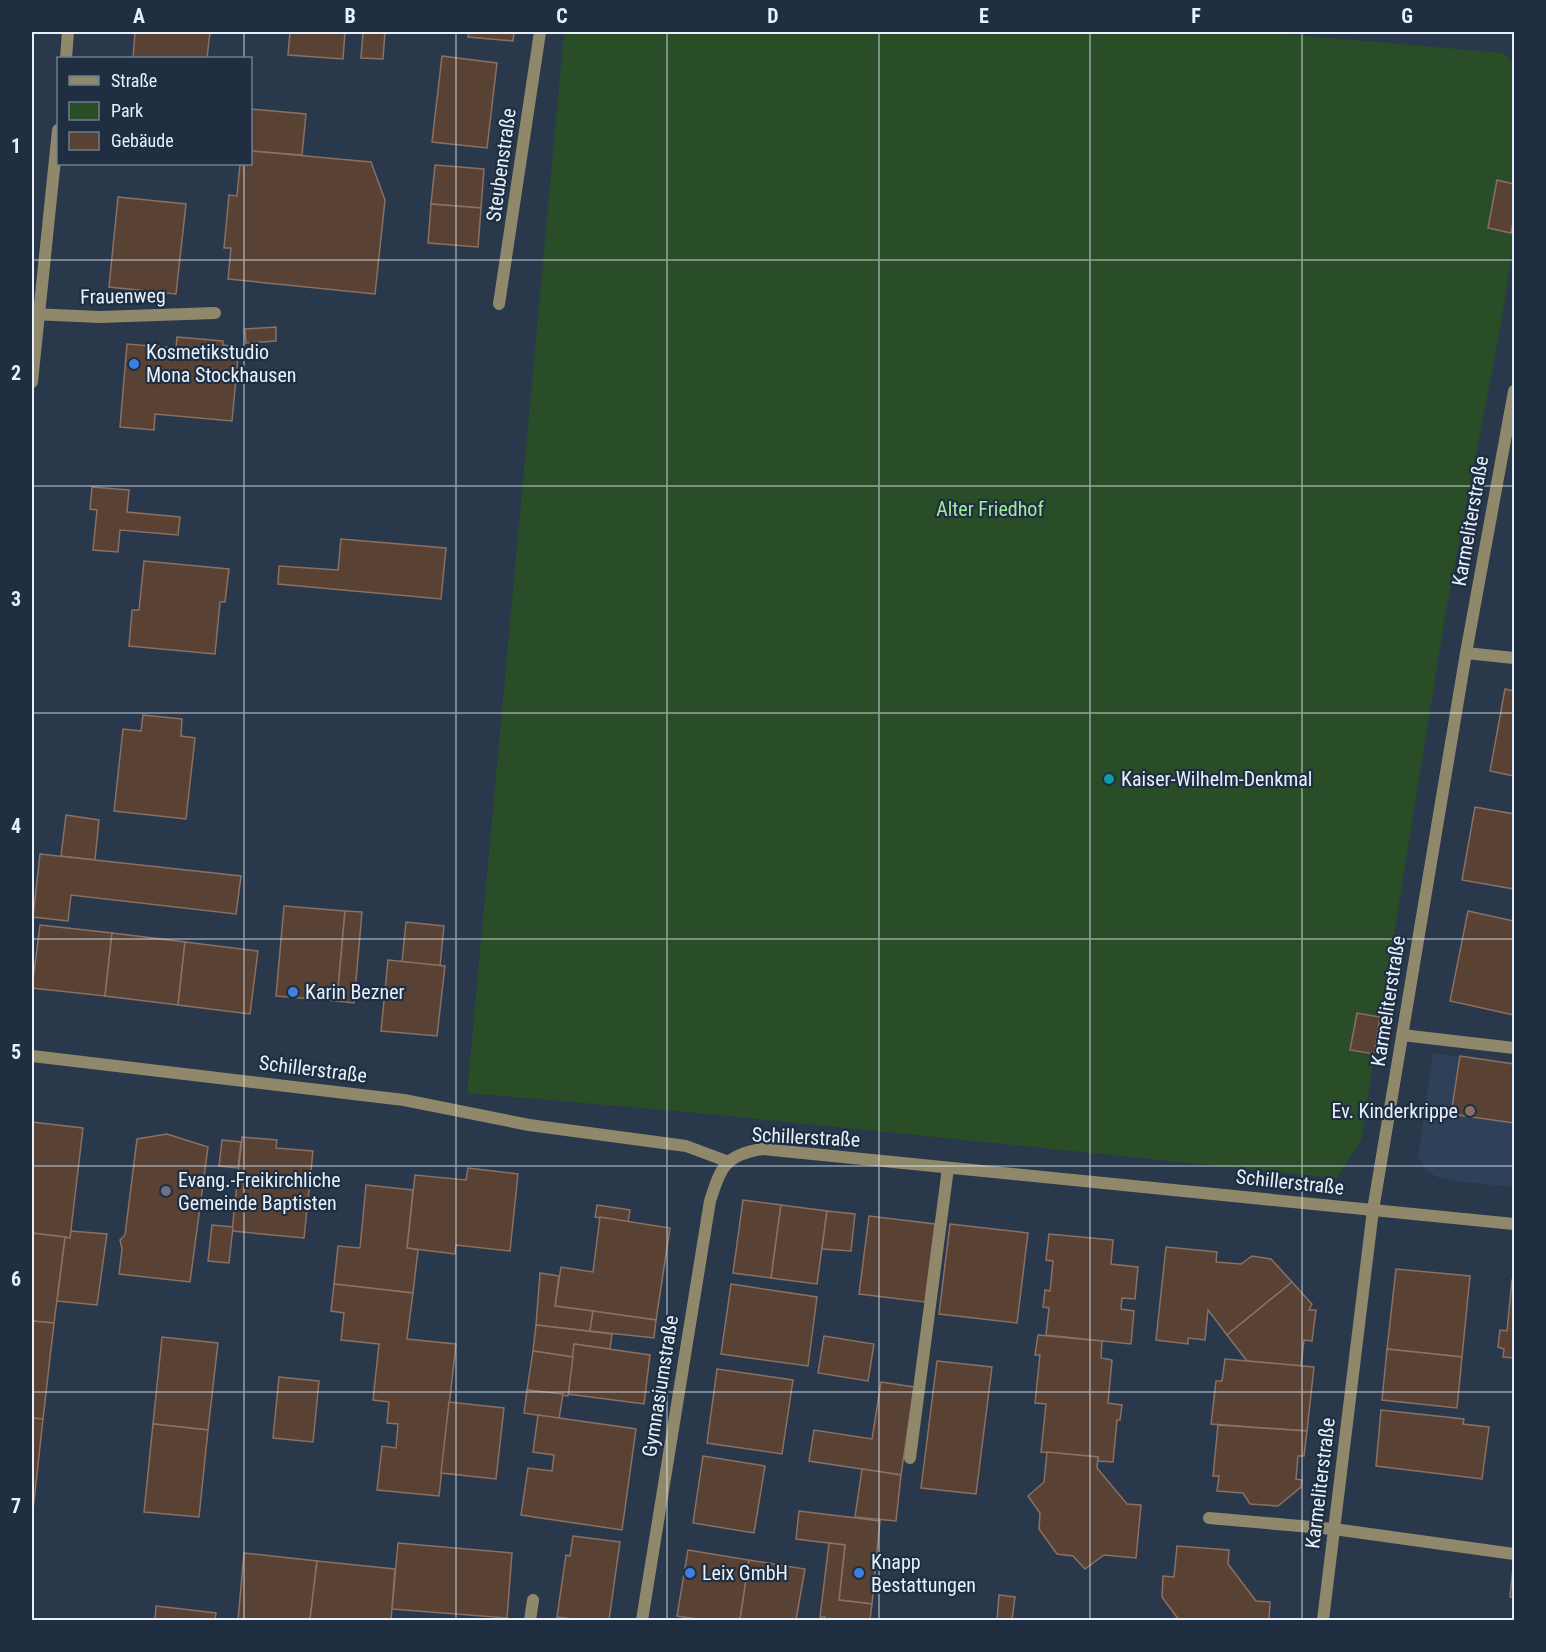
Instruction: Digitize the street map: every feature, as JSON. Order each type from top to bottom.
[{"type":"street","points":[[66,57],[68,32]]},
{"type":"street","name":"Steubenstraße","points":[[499,304],[540,32]]},
{"type":"street","points":[[32,382],[36,314],[57,138]]},
{"type":"street","name":"Frauenweg","points":[[36,314],[100,317],[215,314]]},
{"type":"street","name":"Karmeliterstraße","points":[[1323,1620],[1373,1210],[1466,653],[1515,390]]},
{"type":"street","points":[[1466,653],[1515,658]]},
{"type":"street","points":[[1402,1035],[1515,1048]]},
{"type":"street","name":"Schillerstraße","points":[[32,1056],[404,1100],[529,1125],[686,1146],[729,1161],[741,1152],[762,1149],[1515,1224]]},
{"type":"street","name":"Gymnasiumstraße","points":[[642,1620],[710,1201],[718,1177],[729,1161]]},
{"type":"street","points":[[910,1458],[948,1168]]},
{"type":"street","points":[[1209,1518],[1334,1529],[1515,1554]]},
{"type":"street","points":[[530,1620],[533,1600]]},
{"type":"shaded area","name":"Ev. Kinderkrippe","points":[[1433,1053],[1514,1064],[1514,1187],[1452,1181],[1437,1177],[1425,1169],[1418,1157]]},
{"type":"green space","name":"Alter Friedhof","points":[[564,32],[1261,32],[1504,53],[1514,65],[1514,239],[1501,324],[1446,611],[1361,1140],[1337,1178],[698,1113],[467,1093]]},
{"type":"building","points":[[135,32],[210,32],[207,57],[133,57]]},
{"type":"building","points":[[290,32],[345,32],[343,59],[288,55]]},
{"type":"building","points":[[363,32],[385,32],[383,59],[361,58]]},
{"type":"building","points":[[469,32],[514,32],[513,41],[468,37]]},
{"type":"building","points":[[442,56],[497,63],[487,148],[432,142]]},
{"type":"building","points":[[252,109],[306,114],[302,155],[252,151]]},
{"type":"building","points":[[252,151],[371,162],[385,200],[375,294],[228,279],[231,248],[224,248],[229,195],[237,196],[240,165],[252,165]]},
{"type":"building","points":[[435,165],[484,169],[481,208],[431,204]]},
{"type":"building","points":[[1497,180],[1514,184],[1514,217],[1511,233],[1488,228]]},
{"type":"building","points":[[118,197],[186,204],[176,294],[109,287]]},
{"type":"building","points":[[431,204],[481,208],[478,247],[428,243]]},
{"type":"building","points":[[276,327],[276,341],[246,343],[245,329]]},
{"type":"building","points":[[177,337],[223,341],[223,345],[239,347],[232,421],[155,414],[154,430],[120,427],[127,344],[176,348]]},
{"type":"building","points":[[92,487],[129,490],[127,512],[180,517],[178,535],[120,530],[118,552],[93,550],[97,510],[90,509]]},
{"type":"building","points":[[341,539],[446,548],[441,599],[278,584],[279,566],[338,570]]},
{"type":"building","points":[[144,561],[229,569],[225,602],[220,602],[215,654],[129,646],[132,610],[139,610]]},
{"type":"building","points":[[1505,689],[1514,691],[1514,776],[1490,771]]},
{"type":"building","points":[[143,715],[182,719],[181,736],[195,738],[186,819],[114,811],[123,729],[141,731]]},
{"type":"building","points":[[1475,807],[1514,814],[1514,889],[1462,880]]},
{"type":"building","points":[[66,815],[99,820],[95,860],[61,856]]},
{"type":"building","points":[[40,854],[241,876],[236,914],[71,895],[68,921],[33,917]]},
{"type":"building","points":[[284,906],[345,911],[337,1001],[276,996]]},
{"type":"building","points":[[345,911],[362,912],[354,1003],[337,1001]]},
{"type":"building","points":[[1468,911],[1514,921],[1514,1015],[1450,1001]]},
{"type":"building","points":[[406,922],[444,926],[440,966],[402,962]]},
{"type":"building","points":[[40,925],[112,933],[105,996],[32,988]]},
{"type":"building","points":[[112,933],[185,942],[178,1005],[105,996]]},
{"type":"building","points":[[185,942],[258,951],[250,1014],[178,1005]]},
{"type":"building","points":[[388,960],[445,966],[437,1036],[381,1031]]},
{"type":"building","points":[[1357,1013],[1380,1017],[1374,1054],[1350,1050]]},
{"type":"building","points":[[1460,1056],[1514,1064],[1514,1123],[1451,1114]]},
{"type":"building","points":[[32,1122],[83,1128],[70,1238],[32,1233]]},
{"type":"building","name":"Evang.-Freikirchliche Gemeinde Baptisten","points":[[167,1134],[208,1147],[190,1282],[119,1274],[122,1249],[120,1240],[125,1235],[137,1139]]},
{"type":"building","points":[[242,1137],[277,1140],[276,1148],[313,1151],[304,1238],[232,1231]]},
{"type":"building","points":[[222,1140],[241,1142],[238,1168],[219,1166]]},
{"type":"building","points":[[468,1168],[518,1174],[510,1251],[456,1245],[455,1254],[407,1248],[415,1175],[466,1180]]},
{"type":"building","points":[[366,1185],[413,1190],[407,1248],[418,1250],[413,1293],[334,1284],[338,1246],[360,1248]]},
{"type":"building","points":[[743,1200],[781,1205],[771,1278],[733,1273]]},
{"type":"building","points":[[597,1205],[630,1210],[628,1222],[595,1217]]},
{"type":"building","points":[[781,1205],[827,1211],[817,1284],[771,1278]]},
{"type":"building","points":[[827,1211],[855,1214],[851,1251],[822,1249]]},
{"type":"building","points":[[869,1216],[935,1224],[925,1302],[859,1294]]},
{"type":"building","points":[[600,1217],[670,1228],[656,1320],[555,1306],[561,1267],[593,1272]]},
{"type":"building","points":[[950,1224],[1028,1233],[1017,1323],[939,1314]]},
{"type":"building","points":[[212,1225],[233,1227],[229,1263],[208,1261]]},
{"type":"building","points":[[71,1231],[107,1234],[97,1305],[57,1301],[65,1237],[70,1238]]},
{"type":"building","points":[[32,1233],[65,1237],[54,1323],[32,1321]]},
{"type":"building","points":[[1049,1234],[1113,1240],[1111,1264],[1138,1267],[1135,1299],[1122,1298],[1121,1309],[1134,1311],[1131,1344],[1046,1335],[1049,1308],[1043,1307],[1045,1290],[1050,1291],[1053,1261],[1046,1260]]},
{"type":"building","points":[[1166,1247],[1217,1252],[1216,1262],[1241,1264],[1252,1256],[1271,1259],[1292,1282],[1227,1335],[1208,1310],[1205,1340],[1188,1338],[1188,1344],[1156,1340]]},
{"type":"building","points":[[1396,1269],[1470,1276],[1462,1357],[1387,1349]]},
{"type":"building","points":[[540,1273],[559,1276],[555,1306],[593,1311],[590,1331],[536,1325]]},
{"type":"building","points":[[1512,1280],[1514,1280],[1514,1358],[1503,1357],[1504,1349],[1498,1347],[1500,1330],[1507,1331]]},
{"type":"building","points":[[1292,1282],[1312,1304],[1309,1310],[1316,1310],[1312,1341],[1304,1340],[1301,1366],[1247,1361],[1227,1335]]},
{"type":"building","points":[[334,1284],[413,1293],[407,1339],[456,1344],[439,1496],[377,1490],[382,1446],[396,1448],[398,1424],[387,1423],[389,1402],[373,1400],[379,1344],[341,1340],[344,1313],[331,1311]]},
{"type":"building","points":[[731,1284],[817,1297],[808,1366],[721,1354]]},
{"type":"building","points":[[593,1311],[656,1320],[654,1338],[590,1331]]},
{"type":"building","points":[[32,1321],[54,1323],[43,1419],[32,1418]]},
{"type":"building","points":[[536,1325],[612,1334],[610,1349],[574,1344],[573,1357],[533,1351]]},
{"type":"building","points":[[1038,1335],[1102,1341],[1101,1358],[1112,1360],[1108,1403],[1122,1405],[1120,1420],[1117,1420],[1113,1462],[1098,1461],[1098,1457],[1041,1452],[1046,1404],[1035,1403],[1040,1355],[1035,1355]]},
{"type":"building","points":[[824,1336],[874,1344],[868,1381],[818,1373]]},
{"type":"building","points":[[162,1337],[218,1343],[208,1430],[153,1424]]},
{"type":"building","points":[[574,1344],[650,1355],[644,1404],[568,1394]]},
{"type":"building","points":[[1387,1349],[1462,1357],[1457,1408],[1382,1400]]},
{"type":"building","points":[[533,1351],[573,1357],[568,1396],[527,1390]]},
{"type":"building","points":[[1225,1359],[1314,1367],[1307,1431],[1211,1424],[1216,1381],[1222,1381]]},
{"type":"building","points":[[937,1361],[992,1367],[976,1494],[921,1488]]},
{"type":"building","points":[[717,1369],[793,1380],[782,1454],[707,1443]]},
{"type":"building","points":[[279,1377],[319,1381],[313,1442],[273,1438]]},
{"type":"building","points":[[881,1382],[914,1387],[901,1475],[809,1461],[814,1430],[872,1439]]},
{"type":"building","points":[[527,1390],[563,1394],[559,1419],[524,1413]]},
{"type":"building","points":[[449,1402],[504,1408],[496,1479],[441,1473]]},
{"type":"building","points":[[1381,1410],[1464,1419],[1463,1424],[1489,1427],[1482,1479],[1376,1466]]},
{"type":"building","points":[[538,1415],[636,1429],[622,1530],[521,1515],[528,1468],[552,1471],[554,1455],[533,1452]]},
{"type":"building","points":[[32,1418],[43,1419],[33,1510],[32,1510]]},
{"type":"building","points":[[153,1424],[208,1430],[199,1517],[144,1512]]},
{"type":"building","points":[[1218,1425],[1307,1431],[1304,1456],[1298,1456],[1296,1479],[1302,1480],[1301,1487],[1278,1506],[1250,1504],[1243,1493],[1217,1491],[1219,1476],[1213,1476]]},
{"type":"building","points":[[1047,1452],[1098,1457],[1097,1468],[1127,1504],[1141,1505],[1136,1558],[1104,1555],[1085,1569],[1073,1556],[1057,1554],[1039,1529],[1040,1513],[1028,1496],[1044,1482]]},
{"type":"building","points":[[703,1456],[765,1466],[754,1533],[693,1523]]},
{"type":"building","points":[[862,1469],[901,1475],[896,1521],[855,1517]]},
{"type":"building","name":"Knapp Bestattungen","points":[[799,1511],[880,1521],[872,1604],[839,1600],[845,1545],[796,1539]]},
{"type":"building","points":[[573,1536],[620,1542],[609,1620],[557,1617],[566,1555],[570,1556]]},
{"type":"building","points":[[398,1543],[512,1553],[507,1618],[392,1609]]},
{"type":"building","points":[[829,1543],[845,1545],[839,1600],[872,1604],[870,1620],[824,1620],[825,1617],[820,1617]]},
{"type":"building","points":[[1177,1546],[1229,1550],[1228,1564],[1256,1601],[1270,1602],[1269,1620],[1179,1620],[1162,1597],[1163,1576],[1174,1577]]},
{"type":"building","points":[[688,1550],[749,1560],[740,1620],[705,1620],[677,1616]]},
{"type":"building","points":[[244,1553],[317,1561],[310,1620],[238,1620]]},
{"type":"building","points":[[749,1560],[805,1569],[796,1620],[740,1620]]},
{"type":"building","points":[[317,1561],[395,1569],[391,1620],[310,1620]]},
{"type":"building","points":[[1514,1567],[1514,1598],[1510,1597]]},
{"type":"building","points":[[999,1595],[1015,1597],[1012,1620],[997,1620]]},
{"type":"building","points":[[156,1606],[216,1613],[215,1620],[155,1620]]},
{"type":"place","name":"Kosmetikstudio Mona Stockhausen","points":[[134,364]]},
{"type":"place","name":"Kaiser-Wilhelm-Denkmal","points":[[1109,779]]},
{"type":"place","name":"Karin Bezner","points":[[293,992]]},
{"type":"place","name":"Ev. Kinderkrippe","points":[[1470,1111]]},
{"type":"place","name":"Evang.-Freikirchliche Gemeinde Baptisten","points":[[166,1191]]},
{"type":"place","name":"Leix GmbH","points":[[690,1573]]},
{"type":"place","name":"Knapp Bestattungen","points":[[859,1573]]}]
